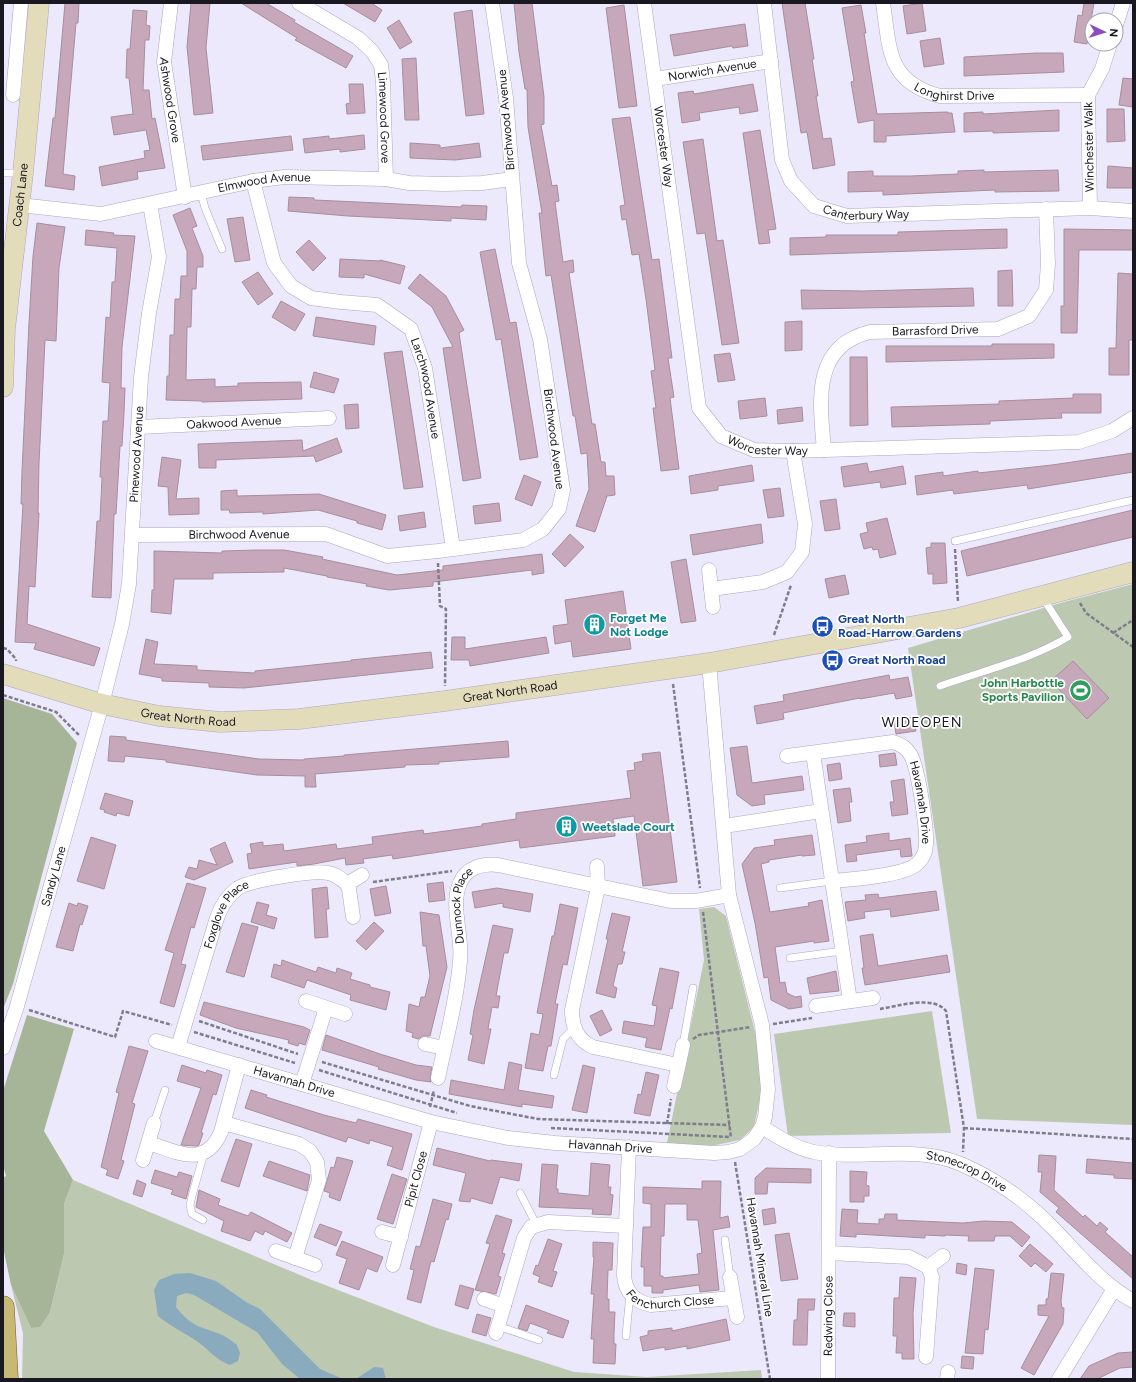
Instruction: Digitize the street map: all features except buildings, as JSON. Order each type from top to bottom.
[{"type":"main road","name":"Coach Lane","points":[[3,386],[6,328],[24,173],[39,3]]},
{"type":"main road","name":"Great North Road","points":[[3,674],[102,704],[159,716],[220,722],[298,719],[444,701],[709,663],[768,651],[959,618],[1133,572]]},
{"type":"main road","points":[[3,1307],[7,1379]]},
{"type":"street","points":[[13,95],[9,63],[21,3]]},
{"type":"street","name":"Ashwood Grove","points":[[171,3],[164,62],[185,197]]},
{"type":"street","name":"Limewood Grove","points":[[299,3],[358,38],[372,51],[380,66],[383,82],[386,179]]},
{"type":"street","name":"Birchwood Avenue","points":[[133,535],[326,534],[387,556],[523,540],[543,529],[559,509],[563,490],[540,339],[520,263],[506,98],[492,3]]},
{"type":"street","name":"Worcester Way","points":[[644,3],[699,408],[721,436],[754,450],[793,451],[1079,442],[1112,431],[1133,418]]},
{"type":"street","name":"Canterbury Way","points":[[764,3],[782,160],[791,181],[814,206],[847,216],[1090,208],[1133,211]]},
{"type":"street","name":"Longhirst Drive","points":[[883,3],[889,45],[896,68],[908,82],[923,91],[940,96],[1088,95]]},
{"type":"street","name":"Winchester Walk","points":[[1090,208],[1088,95],[1102,68],[1107,52]]},
{"type":"street","name":"Norwich Avenue","points":[[655,80],[771,60]]},
{"type":"street","name":"Elmwood Avenue","points":[[20,205],[101,214],[185,197],[253,181],[284,177],[386,179],[409,183],[444,184],[482,183],[512,179]]},
{"type":"street","name":"Larchwood Avenue","points":[[253,181],[274,263],[291,286],[311,298],[377,304],[411,329],[425,368],[454,548]]},
{"type":"street","name":"Pinewood Avenue","points":[[102,704],[122,624],[129,584],[141,377],[149,313],[159,257],[150,204]]},
{"type":"street","name":"Barrasford Drive","points":[[824,450],[820,403],[824,372],[838,348],[855,336],[870,332],[998,329],[1029,316],[1046,290],[1048,264],[1046,209]]},
{"type":"street","name":"Oakwood Avenue","points":[[139,426],[329,418]]},
{"type":"street","points":[[711,589],[763,582],[787,572],[802,552],[804,524],[793,451]]},
{"type":"street","points":[[709,570],[712,607]]},
{"type":"street","name":"Havannah Drive","points":[[156,1041],[429,1121],[508,1138],[555,1143],[714,1153],[732,1144],[754,1139],[762,1127],[765,1117],[768,1089],[762,1025],[729,895],[709,663]]},
{"type":"street","name":"Sandy Lane","points":[[3,1048],[17,1006],[102,704]]},
{"type":"street","name":"Havannah Drive","points":[[787,756],[875,743],[893,742],[900,744],[910,753],[917,775],[926,837],[925,852],[918,863],[912,868],[900,872],[832,881]]},
{"type":"street","points":[[813,753],[850,1001]]},
{"type":"street","points":[[724,826],[821,811]]},
{"type":"street","name":"Dunnock Place","points":[[438,1078],[455,999],[460,960],[460,932],[456,897],[460,882],[466,874],[475,867],[492,864],[670,901],[696,901],[729,895]]},
{"type":"street","points":[[597,866],[598,887],[572,1010],[574,1028],[578,1036],[585,1043],[593,1047],[678,1065]]},
{"type":"street","name":"Foxglove Place","points":[[178,1047],[218,915],[230,895],[252,882],[318,872],[331,873],[347,884]]},
{"type":"street","points":[[353,917],[347,884],[362,875]]},
{"type":"street","points":[[306,1001],[345,1014]]},
{"type":"street","points":[[817,1012],[850,1001],[872,1004]]},
{"type":"street","points":[[302,1084],[326,1008]]},
{"type":"street","points":[[425,1044],[444,1048]]},
{"type":"street","points":[[674,1086],[683,1045]]},
{"type":"street","points":[[149,1143],[188,1155],[204,1153],[216,1143],[224,1123],[239,1065]]},
{"type":"street","name":"Pipit Close","points":[[393,1265],[429,1121]]},
{"type":"street","points":[[144,1160],[154,1123]]},
{"type":"street","points":[[224,1123],[299,1144],[310,1151],[317,1162],[319,1180],[295,1258]]},
{"type":"street","name":"Stonecrop Drive","points":[[762,1127],[802,1148],[829,1153],[909,1154],[945,1159],[959,1163],[994,1181],[1035,1211],[1114,1289],[1133,1301]]},
{"type":"street","name":"Fenchurch Close","points":[[629,1147],[624,1275],[630,1293],[639,1302],[651,1305],[733,1298]]},
{"type":"street","name":"Redwing Close","points":[[828,1379],[829,1153]]},
{"type":"street","points":[[497,1329],[526,1232],[536,1224],[548,1222],[626,1226]]},
{"type":"street","points":[[382,1232],[401,1237]]},
{"type":"street","points":[[276,1251],[315,1265]]},
{"type":"street","points":[[829,1253],[909,1257],[928,1267],[932,1277],[926,1357]]},
{"type":"street","points":[[928,1267],[943,1256]]},
{"type":"street","name":"Fenchurch Close","points":[[730,1277],[737,1317]]},
{"type":"street","points":[[1059,1379],[1114,1289]]},
{"type":"street","points":[[484,1299],[504,1306]]},
{"type":"lane","points":[[3,173],[24,173]]},
{"type":"lane","points":[[201,193],[205,208],[222,249]]},
{"type":"lane","points":[[954,541],[1133,500]]},
{"type":"lane","points":[[940,686],[1026,656],[1056,644],[1068,637],[1042,596]]},
{"type":"lane","points":[[780,888],[832,881]]},
{"type":"lane","points":[[790,958],[842,951]]},
{"type":"lane","points":[[683,1045],[693,988]]},
{"type":"lane","points":[[554,1076],[563,1039],[574,1028]]},
{"type":"lane","points":[[154,1123],[165,1090]]},
{"type":"lane","points":[[203,1220],[192,1214],[190,1205],[204,1153]]},
{"type":"lane","points":[[520,1193],[536,1224]]},
{"type":"lane","points":[[725,1240],[730,1277]]},
{"type":"lane","points":[[626,1336],[630,1293]]},
{"type":"lane","points":[[497,1329],[539,1340]]},
{"type":"path","points":[[954,541],[959,618]]},
{"type":"path","points":[[438,551],[440,606],[446,609],[444,701]]},
{"type":"path","points":[[768,651],[792,580]]},
{"type":"path","points":[[1073,588],[1086,614],[1133,647]]},
{"type":"path","points":[[1113,633],[1133,620]]},
{"type":"path","points":[[3,696],[56,712],[82,738],[91,743]]},
{"type":"path","points":[[362,875],[373,882],[452,870]]},
{"type":"path","points":[[872,1004],[934,1003],[943,1007],[948,1016],[964,1128],[963,1155],[959,1163]]},
{"type":"path","points":[[17,1006],[115,1037],[123,1011],[185,1023],[308,1062],[430,1106],[460,1113]]},
{"type":"path","points":[[683,1045],[699,1035],[762,1025],[817,1012]]},
{"type":"path","points":[[185,1023],[308,1062],[433,1096],[470,1106],[538,1119],[730,1125]]},
{"type":"path","points":[[429,1121],[430,1106],[438,1078]]},
{"type":"path","points":[[667,1124],[674,1086]]},
{"type":"path","points":[[543,1127],[732,1144]]},
{"type":"path","points":[[964,1128],[1133,1139]]},
{"type":"path","name":"Havannah Mineral Line","points":[[732,1144],[770,1379]]},
{"type":"green space","points":[[1133,584],[1133,1125],[977,1119],[908,648],[1064,602]]},
{"type":"green space","points":[[3,698],[52,714],[77,743],[13,984],[3,1009]]},
{"type":"green space","points":[[714,907],[726,916],[758,1044],[761,1094],[754,1127],[740,1140],[711,1146],[667,1143],[704,960],[699,909]]},
{"type":"green space","points":[[932,1011],[951,1133],[788,1136],[774,1034]]},
{"type":"green space","points":[[27,1015],[74,1029],[44,1131],[73,1180],[64,1204],[64,1254],[50,1312],[40,1327],[31,1328],[11,1285],[3,1247],[3,1178],[6,1176],[3,1165],[3,1091]]},
{"type":"green space","points":[[73,1180],[312,1280],[434,1327],[574,1372],[647,1377],[761,1370],[762,1379],[22,1379],[23,1333],[11,1285],[31,1328],[50,1312],[64,1254],[64,1204]]},
{"type":"water","points":[[190,1273],[216,1281],[246,1302],[260,1309],[320,1369],[343,1379],[300,1379],[282,1364],[257,1332],[194,1295],[186,1293],[177,1296],[176,1307],[186,1318],[196,1325],[232,1341],[237,1345],[240,1353],[238,1361],[230,1365],[216,1357],[198,1342],[158,1316],[154,1290],[159,1280],[174,1274]]},
{"type":"water","points":[[374,1367],[383,1368],[386,1379],[356,1379]]},
{"type":"place","name":"Forget Me Not Lodge","points":[[594,625]]},
{"type":"place","name":"Great North Road-Harrow Gardens","points":[[823,626]]},
{"type":"place","name":"Great North Road","points":[[832,660]]},
{"type":"place","name":"John Harbottle Sports Pavilion","points":[[1080,690]]},
{"type":"place","name":"Weetslade Court","points":[[566,827]]},
{"type":"district","name":"WIDEOPEN","points":[[922,722]]}]
